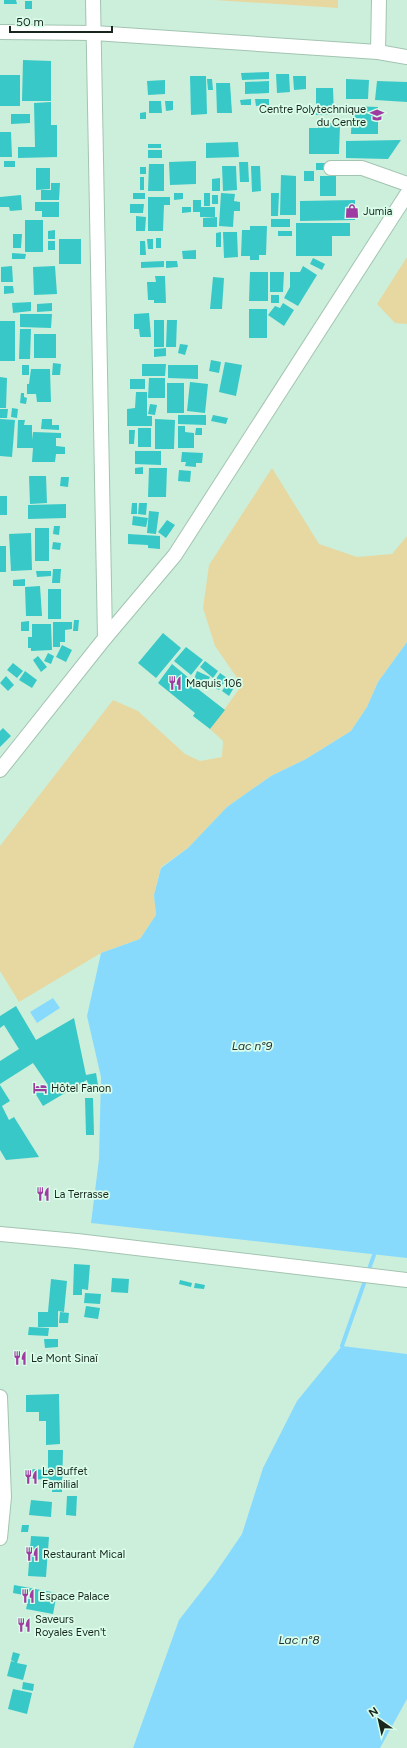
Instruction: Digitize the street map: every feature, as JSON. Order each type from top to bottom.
[{"type":"street","points":[[93,0],[105,638]]},
{"type":"street","points":[[378,52],[379,0]]},
{"type":"street","points":[[0,32],[94,33],[378,52],[407,57]]},
{"type":"street","points":[[331,168],[362,168],[407,184]]},
{"type":"street","points":[[0,770],[105,638],[175,555],[407,194]]},
{"type":"street","points":[[0,1234],[77,1241],[407,1280]]},
{"type":"street","points":[[0,1397],[4,1497],[0,1538]]},
{"type":"shaded area","points":[[214,0],[338,0],[338,8]]},
{"type":"shaded area","points":[[407,257],[407,324],[395,323],[377,304]]},
{"type":"shaded area","points":[[272,468],[319,544],[357,557],[392,554],[407,536],[407,642],[378,682],[367,707],[351,731],[306,759],[271,776],[227,807],[188,848],[161,867],[154,895],[156,915],[140,939],[101,953],[19,1002],[0,971],[0,846],[113,700],[138,711],[185,754],[200,761],[222,757],[223,741],[210,729],[242,685],[215,646],[203,608],[209,565]]},
{"type":"water","name":"Lac n°9","points":[[407,642],[407,1258],[91,1223],[99,1159],[101,1077],[87,1016],[101,953],[140,939],[156,915],[154,895],[161,868],[188,848],[227,807],[271,776],[306,759],[351,731],[367,707],[378,682]]},
{"type":"water","points":[[53,998],[60,1008],[37,1023],[30,1012]]},
{"type":"water","name":"Lac n°8","points":[[342,1346],[407,1354],[407,1699],[380,1748],[133,1748],[179,1620],[214,1575],[242,1534],[263,1468],[297,1401]]},
{"type":"building","points":[[4,0],[16,0],[17,4],[4,4]]},
{"type":"building","points":[[25,1],[32,1],[32,9],[25,9]]},
{"type":"building","points":[[23,60],[51,61],[51,101],[22,101]]},
{"type":"building","points":[[269,72],[269,79],[242,80],[241,73]]},
{"type":"building","points":[[276,74],[289,74],[290,92],[277,93]]},
{"type":"building","points":[[0,75],[20,75],[20,106],[0,106]]},
{"type":"building","points":[[190,76],[206,76],[207,114],[191,115]]},
{"type":"building","points":[[293,76],[306,76],[306,89],[294,90]]},
{"type":"building","points":[[207,79],[212,79],[213,90],[208,90]]},
{"type":"building","points":[[346,79],[369,80],[368,99],[346,99]]},
{"type":"building","points":[[165,80],[165,94],[148,95],[147,81]]},
{"type":"building","points":[[269,81],[269,93],[245,94],[245,82]]},
{"type":"building","points":[[377,81],[407,82],[407,102],[375,100]]},
{"type":"building","points":[[216,83],[230,83],[232,113],[217,113]]},
{"type":"building","points":[[316,88],[333,88],[334,114],[316,115]]},
{"type":"building","points":[[251,99],[251,105],[241,105],[240,100]]},
{"type":"building","points":[[255,99],[269,99],[269,105],[256,106]]},
{"type":"building","points":[[149,101],[161,101],[162,113],[149,113]]},
{"type":"building","points":[[165,101],[173,101],[173,110],[166,111]]},
{"type":"building","points":[[51,102],[51,125],[57,125],[57,157],[18,158],[18,147],[35,147],[34,103]]},
{"type":"building","points":[[352,106],[378,107],[378,134],[351,134]]},
{"type":"building","points":[[146,112],[146,119],[140,119],[140,113]]},
{"type":"building","points":[[11,114],[30,114],[30,123],[11,124]]},
{"type":"building","points":[[318,123],[334,123],[334,125],[340,125],[339,154],[309,154],[309,128],[318,128]]},
{"type":"building","points":[[0,132],[11,132],[12,157],[0,157]]},
{"type":"building","points":[[401,140],[388,159],[346,158],[346,141]]},
{"type":"building","points":[[238,142],[239,157],[206,158],[206,143]]},
{"type":"building","points":[[148,144],[161,144],[161,148],[148,148]]},
{"type":"building","points":[[148,150],[162,150],[162,158],[148,158]]},
{"type":"building","points":[[4,161],[15,161],[15,167],[4,167]]},
{"type":"building","points":[[196,161],[196,184],[170,185],[169,162]]},
{"type":"building","points":[[239,162],[248,162],[249,182],[240,182]]},
{"type":"building","points":[[316,163],[325,163],[325,170],[316,170]]},
{"type":"building","points":[[149,164],[164,164],[164,191],[148,191]]},
{"type":"building","points":[[222,166],[236,166],[237,190],[223,191]]},
{"type":"building","points":[[251,166],[260,166],[261,191],[252,192]]},
{"type":"building","points":[[140,167],[146,167],[146,174],[140,174]]},
{"type":"building","points":[[36,168],[50,168],[50,189],[36,190]]},
{"type":"building","points":[[304,171],[314,171],[314,181],[304,181]]},
{"type":"building","points":[[281,175],[296,176],[296,215],[280,215]]},
{"type":"building","points":[[320,176],[336,176],[336,196],[320,196]]},
{"type":"building","points":[[140,177],[144,177],[144,190],[140,190]]},
{"type":"building","points":[[220,178],[220,191],[212,191],[212,179]]},
{"type":"building","points":[[51,183],[60,183],[59,200],[41,200],[41,190],[51,190]]},
{"type":"building","points":[[133,193],[145,193],[145,199],[133,199]]},
{"type":"building","points":[[174,193],[183,193],[183,199],[174,200]]},
{"type":"building","points":[[204,193],[210,193],[210,206],[204,206]]},
{"type":"building","points":[[221,193],[235,194],[234,201],[240,202],[240,211],[234,211],[233,227],[219,226]]},
{"type":"building","points":[[271,193],[279,193],[278,216],[271,216]]},
{"type":"building","points":[[21,195],[22,210],[10,211],[9,207],[0,207],[0,197]]},
{"type":"building","points":[[212,195],[218,195],[218,204],[212,204]]},
{"type":"building","points":[[148,197],[170,197],[170,205],[164,205],[163,231],[148,231]]},
{"type":"building","points":[[193,200],[201,200],[201,207],[215,207],[215,217],[200,217],[200,212],[193,212]]},
{"type":"building","points":[[355,200],[355,220],[300,221],[300,201]]},
{"type":"building","points":[[35,202],[59,202],[59,217],[42,217],[42,211],[35,211]]},
{"type":"building","points":[[130,204],[144,204],[143,213],[130,213]]},
{"type":"building","points":[[182,207],[191,207],[191,212],[182,213]]},
{"type":"building","points":[[136,216],[146,217],[145,231],[136,231]]},
{"type":"building","points":[[217,217],[217,227],[203,227],[203,218]]},
{"type":"building","points":[[271,219],[290,219],[290,227],[271,227]]},
{"type":"building","points":[[25,220],[43,220],[43,252],[25,252]]},
{"type":"building","points":[[296,223],[350,223],[350,236],[332,236],[332,256],[296,256]]},
{"type":"building","points":[[250,226],[267,226],[266,255],[259,255],[259,260],[250,260],[250,256],[241,256],[242,230],[250,230]]},
{"type":"building","points":[[55,230],[55,239],[48,239],[48,231]]},
{"type":"building","points":[[278,231],[292,231],[292,236],[278,236]]},
{"type":"building","points":[[221,232],[221,247],[216,247],[216,233]]},
{"type":"building","points":[[223,232],[237,232],[238,257],[224,258]]},
{"type":"building","points":[[13,234],[22,234],[21,248],[13,248]]},
{"type":"building","points":[[156,238],[161,238],[161,248],[156,248]]},
{"type":"building","points":[[59,239],[81,239],[81,264],[59,264]]},
{"type":"building","points":[[147,239],[153,239],[153,249],[148,249]]},
{"type":"building","points":[[48,241],[55,241],[55,250],[48,250]]},
{"type":"building","points":[[140,241],[145,241],[146,255],[140,255]]},
{"type":"building","points":[[196,250],[196,259],[183,259],[182,251]]},
{"type":"building","points":[[12,253],[26,254],[25,259],[12,259]]},
{"type":"building","points":[[313,258],[325,264],[322,270],[310,264]]},
{"type":"building","points":[[164,261],[164,267],[141,268],[141,262]]},
{"type":"building","points":[[166,261],[177,261],[178,267],[166,268]]},
{"type":"building","points":[[12,266],[13,282],[1,282],[1,267]]},
{"type":"building","points":[[55,266],[57,294],[34,295],[33,267]]},
{"type":"building","points":[[303,266],[317,275],[298,306],[284,298],[290,287],[290,272],[300,272]]},
{"type":"building","points":[[250,272],[268,272],[268,301],[249,301]]},
{"type":"building","points":[[270,272],[284,272],[283,292],[270,292]]},
{"type":"building","points":[[155,276],[165,276],[166,303],[154,303],[154,300],[148,300],[147,282],[156,282]]},
{"type":"building","points":[[213,277],[224,278],[222,309],[210,309]]},
{"type":"building","points":[[4,286],[13,286],[14,293],[4,294]]},
{"type":"building","points":[[271,295],[279,295],[279,303],[271,303]]},
{"type":"building","points":[[31,302],[31,311],[13,313],[12,303]]},
{"type":"building","points":[[52,303],[52,311],[37,312],[37,304]]},
{"type":"building","points":[[283,303],[294,310],[284,326],[268,315],[275,306],[280,308]]},
{"type":"building","points":[[249,309],[267,309],[267,338],[249,338]]},
{"type":"building","points":[[149,313],[151,337],[140,337],[139,329],[134,329],[134,314]]},
{"type":"building","points":[[20,314],[52,314],[51,328],[20,327]]},
{"type":"building","points":[[154,320],[164,320],[164,347],[154,347]]},
{"type":"building","points":[[167,320],[177,320],[176,347],[166,347]]},
{"type":"building","points":[[0,321],[15,321],[15,361],[0,361]]},
{"type":"building","points":[[20,329],[31,329],[30,359],[19,359]]},
{"type":"building","points":[[34,334],[56,334],[56,358],[34,358]]},
{"type":"building","points":[[180,344],[188,345],[185,355],[178,353]]},
{"type":"building","points":[[166,348],[166,356],[154,357],[154,349]]},
{"type":"building","points":[[211,360],[221,362],[219,373],[209,371]]},
{"type":"building","points":[[225,362],[242,365],[236,396],[219,392]]},
{"type":"building","points":[[53,363],[61,364],[60,375],[52,375]]},
{"type":"building","points":[[142,364],[166,364],[165,376],[142,376]]},
{"type":"building","points":[[22,365],[29,365],[29,375],[22,375]]},
{"type":"building","points":[[168,365],[198,365],[198,379],[168,378]]},
{"type":"building","points":[[31,369],[50,369],[51,402],[37,402],[36,394],[27,394],[27,384],[29,384]]},
{"type":"building","points":[[0,377],[7,378],[6,408],[0,408]]},
{"type":"building","points":[[149,378],[165,378],[165,398],[148,398]]},
{"type":"building","points":[[130,379],[145,379],[145,389],[130,389]]},
{"type":"building","points":[[190,382],[208,384],[205,413],[187,411]]},
{"type":"building","points":[[167,383],[184,383],[184,413],[167,413]]},
{"type":"building","points":[[136,392],[147,392],[147,416],[152,416],[152,426],[127,426],[127,409],[135,408]]},
{"type":"building","points":[[21,393],[24,393],[24,397],[27,398],[26,404],[20,403]]},
{"type":"building","points":[[150,404],[157,405],[155,415],[148,414]]},
{"type":"building","points":[[12,408],[18,409],[17,418],[11,417]]},
{"type":"building","points":[[0,409],[8,409],[7,418],[0,418]]},
{"type":"building","points":[[178,415],[206,415],[206,425],[178,424]]},
{"type":"building","points":[[213,415],[228,418],[226,424],[211,421]]},
{"type":"building","points":[[0,419],[15,420],[12,457],[0,456]]},
{"type":"building","points":[[42,419],[52,419],[52,425],[59,425],[59,430],[41,429]]},
{"type":"building","points":[[155,419],[175,420],[174,449],[155,449]]},
{"type":"building","points":[[18,420],[25,420],[24,425],[32,425],[32,440],[33,432],[61,433],[61,438],[56,438],[56,446],[65,447],[65,454],[56,454],[55,462],[32,462],[33,448],[17,448]]},
{"type":"building","points":[[178,426],[185,426],[185,432],[194,433],[194,448],[178,448]]},
{"type":"building","points":[[138,428],[151,428],[151,447],[138,447]]},
{"type":"building","points":[[196,428],[202,428],[202,435],[195,435]]},
{"type":"building","points":[[129,430],[135,430],[134,444],[129,444]]},
{"type":"building","points":[[135,451],[161,451],[161,465],[135,464]]},
{"type":"building","points":[[182,452],[203,453],[202,463],[196,463],[196,467],[185,466],[186,462],[181,462]]},
{"type":"building","points":[[143,467],[143,474],[135,474],[135,468]]},
{"type":"building","points":[[149,468],[167,468],[166,497],[148,497]]},
{"type":"building","points":[[179,470],[191,471],[190,482],[178,481]]},
{"type":"building","points":[[29,476],[46,476],[47,503],[30,504]]},
{"type":"building","points":[[61,477],[69,477],[68,487],[60,486]]},
{"type":"building","points":[[0,496],[7,496],[7,515],[0,515]]},
{"type":"building","points":[[132,503],[137,503],[137,514],[131,514]]},
{"type":"building","points":[[139,503],[147,503],[146,515],[138,514]]},
{"type":"building","points":[[66,504],[66,518],[28,519],[28,505]]},
{"type":"building","points":[[149,511],[159,512],[156,534],[147,533]]},
{"type":"building","points":[[133,516],[148,518],[146,527],[132,525]]},
{"type":"building","points":[[167,520],[175,525],[166,538],[158,532]]},
{"type":"building","points":[[54,526],[60,526],[59,535],[53,534]]},
{"type":"building","points":[[35,528],[49,528],[49,561],[35,561]]},
{"type":"building","points":[[31,533],[32,570],[11,571],[9,534]]},
{"type":"building","points":[[128,534],[160,536],[160,549],[148,548],[148,545],[128,544]]},
{"type":"building","points":[[53,542],[61,543],[60,550],[52,549]]},
{"type":"building","points":[[0,546],[6,546],[6,572],[0,572]]},
{"type":"building","points":[[53,569],[61,569],[60,583],[52,583]]},
{"type":"building","points":[[36,571],[51,571],[51,576],[37,577]]},
{"type":"building","points":[[25,579],[25,586],[13,586],[13,580]]},
{"type":"building","points":[[40,586],[42,616],[26,616],[25,587]]},
{"type":"building","points":[[48,589],[61,589],[61,619],[48,619]]},
{"type":"building","points":[[74,620],[79,620],[78,631],[73,631]]},
{"type":"building","points":[[29,621],[29,631],[21,631],[21,622]]},
{"type":"building","points":[[53,622],[72,622],[72,629],[65,630],[65,642],[60,642],[60,647],[53,647]]},
{"type":"building","points":[[32,624],[51,624],[52,650],[31,651],[31,648],[28,648],[28,637],[32,637]]},
{"type":"building","points":[[163,633],[181,648],[156,678],[138,663]]},
{"type":"building","points":[[62,645],[72,650],[66,662],[56,657]]},
{"type":"building","points":[[186,647],[203,660],[191,675],[174,661]]},
{"type":"building","points":[[48,653],[54,656],[51,664],[44,661]]},
{"type":"building","points":[[38,656],[47,667],[41,672],[33,660]]},
{"type":"building","points":[[205,661],[218,671],[213,678],[200,667]]},
{"type":"building","points":[[13,663],[23,671],[17,678],[7,670]]},
{"type":"building","points":[[172,664],[190,679],[189,682],[225,710],[210,729],[193,716],[195,713],[158,683]]},
{"type":"building","points":[[25,671],[37,680],[32,688],[19,680]]},
{"type":"building","points":[[197,671],[210,677],[206,684],[194,679]]},
{"type":"building","points":[[220,673],[227,678],[219,690],[211,686]]},
{"type":"building","points":[[6,676],[14,685],[8,691],[0,683]]},
{"type":"building","points":[[229,680],[236,684],[229,696],[222,691]]},
{"type":"building","points":[[3,728],[11,736],[0,747],[0,731]]},
{"type":"building","points":[[16,1006],[36,1040],[74,1018],[86,1075],[96,1073],[98,1085],[88,1086],[87,1080],[43,1106],[35,1093],[48,1085],[33,1063],[0,1084],[0,1061],[19,1049],[4,1025],[0,1028],[0,1016]]},
{"type":"building","points":[[0,1085],[10,1101],[2,1106],[9,1120],[14,1117],[39,1157],[6,1160],[0,1150]]},
{"type":"building","points":[[85,1098],[93,1098],[94,1135],[86,1135]]},
{"type":"building","points":[[74,1264],[90,1265],[88,1290],[82,1289],[82,1295],[73,1295]]},
{"type":"building","points":[[112,1278],[129,1279],[128,1293],[111,1292]]},
{"type":"building","points":[[51,1279],[67,1281],[64,1312],[58,1311],[58,1327],[38,1327],[38,1312],[48,1312]]},
{"type":"building","points":[[180,1280],[192,1283],[191,1287],[179,1284]]},
{"type":"building","points":[[195,1283],[205,1285],[204,1289],[194,1288]]},
{"type":"building","points":[[85,1293],[101,1294],[100,1304],[84,1303]]},
{"type":"building","points":[[86,1306],[100,1308],[98,1319],[84,1317]]},
{"type":"building","points":[[60,1312],[69,1313],[68,1323],[59,1323]]},
{"type":"building","points":[[29,1327],[49,1328],[48,1336],[28,1335]]},
{"type":"building","points":[[44,1339],[58,1339],[58,1347],[45,1348]]},
{"type":"building","points":[[59,1394],[60,1444],[46,1445],[46,1421],[39,1421],[39,1412],[26,1412],[26,1395]]},
{"type":"building","points":[[48,1450],[63,1450],[62,1492],[52,1492],[53,1480],[29,1479],[30,1469],[48,1470]]},
{"type":"building","points":[[67,1496],[77,1496],[76,1516],[66,1515]]},
{"type":"building","points":[[31,1500],[52,1502],[51,1517],[29,1515]]},
{"type":"building","points":[[22,1525],[29,1525],[28,1532],[21,1532]]},
{"type":"building","points":[[31,1536],[49,1537],[46,1577],[28,1576]]},
{"type":"building","points":[[14,1585],[57,1593],[53,1614],[26,1609],[29,1596],[13,1593]]},
{"type":"building","points":[[13,1652],[20,1654],[17,1663],[27,1665],[23,1680],[7,1676],[11,1661],[15,1662],[11,1660]]},
{"type":"building","points":[[23,1682],[34,1684],[33,1691],[22,1689]]},
{"type":"building","points":[[13,1689],[32,1693],[27,1714],[8,1709]]},
{"type":"waterway","points":[[342,1346],[374,1255]]},
{"type":"place","name":"Centre Polytechnique du Centre","points":[[377,115]]},
{"type":"place","name":"Jumia","points":[[352,211]]},
{"type":"place","name":"Maquis 106","points":[[175,683]]},
{"type":"place","name":"Hôtel Fanon","points":[[40,1088]]},
{"type":"place","name":"La Terrasse","points":[[43,1194]]},
{"type":"place","name":"Le Mont Sinaï","points":[[20,1358]]},
{"type":"place","name":"Le Buffet Familial","points":[[31,1477]]},
{"type":"place","name":"Restaurant Mical","points":[[32,1554]]},
{"type":"place","name":"Espace Palace","points":[[28,1596]]},
{"type":"place","name":"Saveurs Royales Even't","points":[[24,1625]]}]
